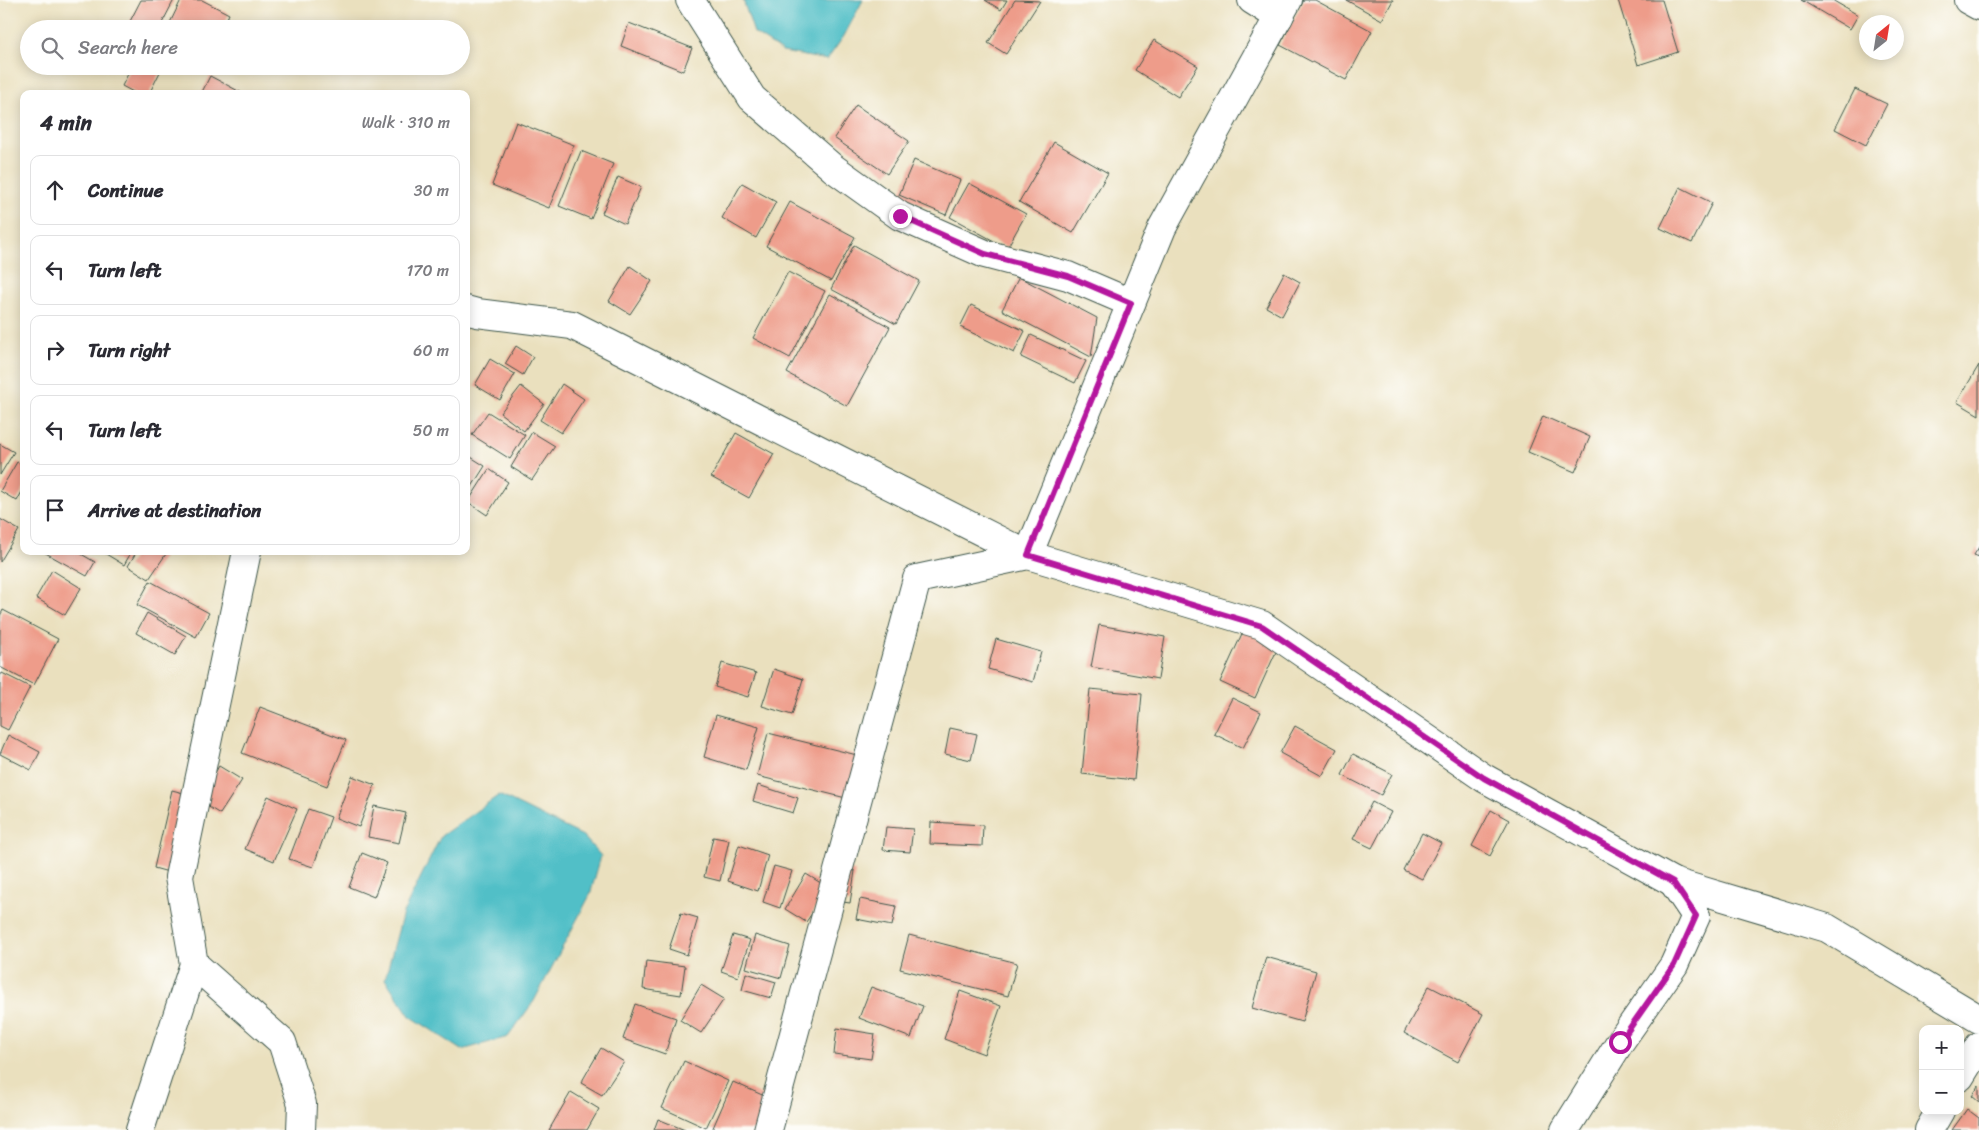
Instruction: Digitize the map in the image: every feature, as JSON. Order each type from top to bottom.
[{"type":"street","points":[[690,0],[752,98],[833,168],[900,216],[985,254],[1068,276],[1131,303]]},
{"type":"street","points":[[1028,555],[1162,228],[1284,8],[1252,0]]},
{"type":"street","points":[[1968,0],[1979,6]]},
{"type":"street","points":[[470,311],[572,325],[1028,555],[1262,626],[1484,778],[1673,882],[1827,928],[1979,1019]]},
{"type":"street","points":[[140,1130],[194,964],[179,877],[246,555]]},
{"type":"street","points":[[768,1130],[917,579],[1028,555]]},
{"type":"street","points":[[1565,1130],[1620,1042],[1674,965],[1696,916],[1673,882]]},
{"type":"street","points":[[194,964],[282,1042],[302,1104],[302,1130]]},
{"type":"street","points":[[1964,1071],[1979,1046]]},
{"type":"street","points":[[1929,1130],[1938,1115]]},
{"type":"water","points":[[743,0],[863,0],[844,36],[827,60],[783,52],[754,33]]},
{"type":"water","points":[[499,795],[583,836],[601,856],[590,895],[534,1001],[508,1037],[462,1050],[410,1016],[385,979],[403,913],[441,836]]},
{"type":"building","points":[[141,0],[174,0],[164,20],[131,20]]},
{"type":"building","points":[[181,0],[202,0],[229,14],[226,20],[171,20]]},
{"type":"building","points":[[985,0],[1007,0],[1001,10]]},
{"type":"building","points":[[1015,0],[1040,1],[1006,54],[988,43]]},
{"type":"building","points":[[1304,0],[1315,0],[1372,31],[1346,80],[1280,45]]},
{"type":"building","points":[[1346,0],[1393,0],[1382,20]]},
{"type":"building","points":[[1618,0],[1662,0],[1678,52],[1638,65]]},
{"type":"building","points":[[1801,0],[1832,0],[1858,15],[1850,29]]},
{"type":"building","points":[[629,23],[692,48],[683,71],[621,46]]},
{"type":"building","points":[[1154,40],[1198,66],[1178,97],[1135,70]]},
{"type":"building","points":[[128,75],[158,75],[151,90],[130,90],[122,86]]},
{"type":"building","points":[[210,76],[236,90],[203,90]]},
{"type":"building","points":[[1855,89],[1887,104],[1866,145],[1835,129]]},
{"type":"building","points":[[856,105],[909,141],[887,174],[834,138]]},
{"type":"building","points":[[516,122],[574,145],[549,208],[492,185]]},
{"type":"building","points":[[1054,142],[1108,173],[1073,233],[1019,202]]},
{"type":"building","points":[[581,151],[613,164],[591,219],[559,206]]},
{"type":"building","points":[[914,160],[960,180],[946,215],[899,195]]},
{"type":"building","points":[[618,177],[641,187],[625,224],[602,213]]},
{"type":"building","points":[[742,183],[776,202],[756,238],[722,218]]},
{"type":"building","points":[[969,183],[1026,214],[1007,248],[950,217]]},
{"type":"building","points":[[1680,187],[1712,203],[1692,243],[1660,228]]},
{"type":"building","points":[[790,202],[855,237],[831,281],[766,246]]},
{"type":"building","points":[[854,245],[919,281],[896,324],[831,289]]},
{"type":"building","points":[[630,266],[652,281],[630,314],[609,301]]},
{"type":"building","points":[[788,272],[825,291],[790,358],[753,338]]},
{"type":"building","points":[[1284,273],[1300,282],[1282,316],[1266,307]]},
{"type":"building","points":[[1019,277],[1097,318],[1091,357],[1002,310]]},
{"type":"building","points":[[830,294],[890,327],[847,406],[787,373]]},
{"type":"building","points":[[971,305],[1025,331],[1014,353],[960,327]]},
{"type":"building","points":[[1031,335],[1086,361],[1075,383],[1021,357]]},
{"type":"building","points":[[516,346],[533,357],[523,375],[505,364]]},
{"type":"building","points":[[490,359],[515,374],[500,400],[475,385]]},
{"type":"building","points":[[1979,365],[1979,415],[1957,402]]},
{"type":"building","points":[[562,384],[584,399],[561,433],[540,420]]},
{"type":"building","points":[[521,386],[544,404],[524,431],[500,413]]},
{"type":"building","points":[[488,412],[525,435],[510,459],[472,435]]},
{"type":"building","points":[[1543,416],[1590,437],[1575,472],[1528,452]]},
{"type":"building","points":[[532,432],[555,446],[532,480],[511,467]]},
{"type":"building","points":[[736,433],[774,454],[749,498],[711,477]]},
{"type":"building","points":[[0,444],[14,452],[0,475]]},
{"type":"building","points":[[470,457],[485,466],[470,490]]},
{"type":"building","points":[[17,462],[20,463],[20,495],[17,501],[0,491]]},
{"type":"building","points":[[489,469],[508,482],[487,515],[470,503],[470,499]]},
{"type":"building","points":[[0,519],[19,530],[0,562]]},
{"type":"building","points":[[1979,547],[1979,557],[1974,555]]},
{"type":"building","points":[[49,555],[83,555],[95,562],[87,576]]},
{"type":"building","points":[[108,555],[130,555],[124,565]]},
{"type":"building","points":[[135,555],[165,555],[149,579],[128,566]]},
{"type":"building","points":[[52,570],[81,588],[65,615],[36,598]]},
{"type":"building","points":[[150,581],[209,613],[196,637],[137,605]]},
{"type":"building","points":[[3,610],[58,639],[34,685],[0,667],[0,616]]},
{"type":"building","points":[[147,613],[186,636],[175,655],[136,633]]},
{"type":"building","points":[[1099,625],[1165,637],[1158,679],[1091,667]]},
{"type":"building","points":[[1245,627],[1280,643],[1255,698],[1220,682]]},
{"type":"building","points":[[996,639],[1041,652],[1033,682],[988,669]]},
{"type":"building","points":[[722,663],[756,673],[748,697],[715,687]]},
{"type":"building","points":[[774,669],[803,679],[792,715],[762,706]]},
{"type":"building","points":[[2,673],[30,687],[8,730],[0,726],[0,677]]},
{"type":"building","points":[[1090,689],[1142,694],[1134,780],[1082,774]]},
{"type":"building","points":[[1232,698],[1261,712],[1243,748],[1214,734]]},
{"type":"building","points":[[260,707],[346,740],[327,786],[242,753]]},
{"type":"building","points":[[716,715],[759,727],[746,770],[704,757]]},
{"type":"building","points":[[1295,726],[1337,749],[1322,776],[1280,753]]},
{"type":"building","points":[[950,728],[977,734],[971,760],[945,754]]},
{"type":"building","points":[[768,733],[861,756],[850,799],[757,776]]},
{"type":"building","points":[[8,735],[40,752],[31,770],[0,754]]},
{"type":"building","points":[[1353,754],[1392,774],[1381,795],[1342,775]]},
{"type":"building","points":[[219,766],[242,780],[220,814],[199,801]]},
{"type":"building","points":[[352,776],[375,785],[359,827],[336,818]]},
{"type":"building","points":[[758,785],[798,798],[793,813],[753,801]]},
{"type":"building","points":[[172,790],[191,795],[172,873],[154,868]]},
{"type":"building","points":[[268,796],[297,809],[274,861],[245,849]]},
{"type":"building","points":[[1372,802],[1391,812],[1372,848],[1353,839]]},
{"type":"building","points":[[374,806],[406,813],[399,843],[368,837]]},
{"type":"building","points":[[308,809],[331,817],[313,867],[289,859]]},
{"type":"building","points":[[1491,810],[1509,820],[1490,856],[1472,846]]},
{"type":"building","points":[[931,822],[983,825],[982,846],[930,844]]},
{"type":"building","points":[[886,827],[913,829],[910,852],[883,850]]},
{"type":"building","points":[[1422,833],[1441,843],[1422,879],[1403,870]]},
{"type":"building","points":[[713,837],[729,840],[720,881],[704,877]]},
{"type":"building","points":[[739,845],[768,855],[758,891],[728,881]]},
{"type":"building","points":[[362,853],[387,863],[374,897],[349,887]]},
{"type":"building","points":[[774,866],[792,871],[780,908],[763,902]]},
{"type":"building","points":[[841,869],[855,871],[850,903],[836,901]]},
{"type":"building","points":[[806,874],[829,888],[806,922],[785,909]]},
{"type":"building","points":[[860,899],[896,906],[892,926],[856,919]]},
{"type":"building","points":[[681,913],[698,918],[687,955],[669,949]]},
{"type":"building","points":[[733,935],[750,940],[738,977],[721,971]]},
{"type":"building","points":[[755,935],[790,946],[781,978],[746,968]]},
{"type":"building","points":[[909,935],[1017,963],[1008,996],[900,969]]},
{"type":"building","points":[[1266,957],[1316,971],[1302,1022],[1252,1008]]},
{"type":"building","points":[[646,961],[685,966],[681,995],[643,989]]},
{"type":"building","points":[[746,973],[776,982],[771,998],[742,990]]},
{"type":"building","points":[[701,985],[724,999],[701,1033],[680,1020]]},
{"type":"building","points":[[1429,986],[1483,1014],[1458,1062],[1404,1033]]},
{"type":"building","points":[[871,987],[923,1006],[911,1038],[859,1018]]},
{"type":"building","points":[[960,991],[1001,1006],[984,1054],[944,1039]]},
{"type":"building","points":[[635,1004],[676,1018],[665,1054],[623,1039]]},
{"type":"building","points":[[837,1028],[875,1034],[871,1059],[834,1054]]},
{"type":"building","points":[[601,1048],[624,1062],[602,1095],[581,1083]]},
{"type":"building","points":[[684,1061],[728,1081],[706,1128],[662,1108]]},
{"type":"building","points":[[733,1082],[769,1098],[755,1130],[712,1130]]},
{"type":"building","points":[[1979,1086],[1979,1102],[1972,1096]]},
{"type":"building","points":[[571,1092],[599,1109],[587,1130],[549,1130]]},
{"type":"building","points":[[1967,1109],[1979,1118],[1979,1130],[1952,1130]]},
{"type":"building","points":[[658,1119],[685,1130],[654,1130]]},
{"type":"route","points":[[900,216],[985,254],[1068,276],[1131,303],[1028,555],[1262,626],[1484,778],[1673,882],[1696,916],[1674,965],[1620,1042]]}]
